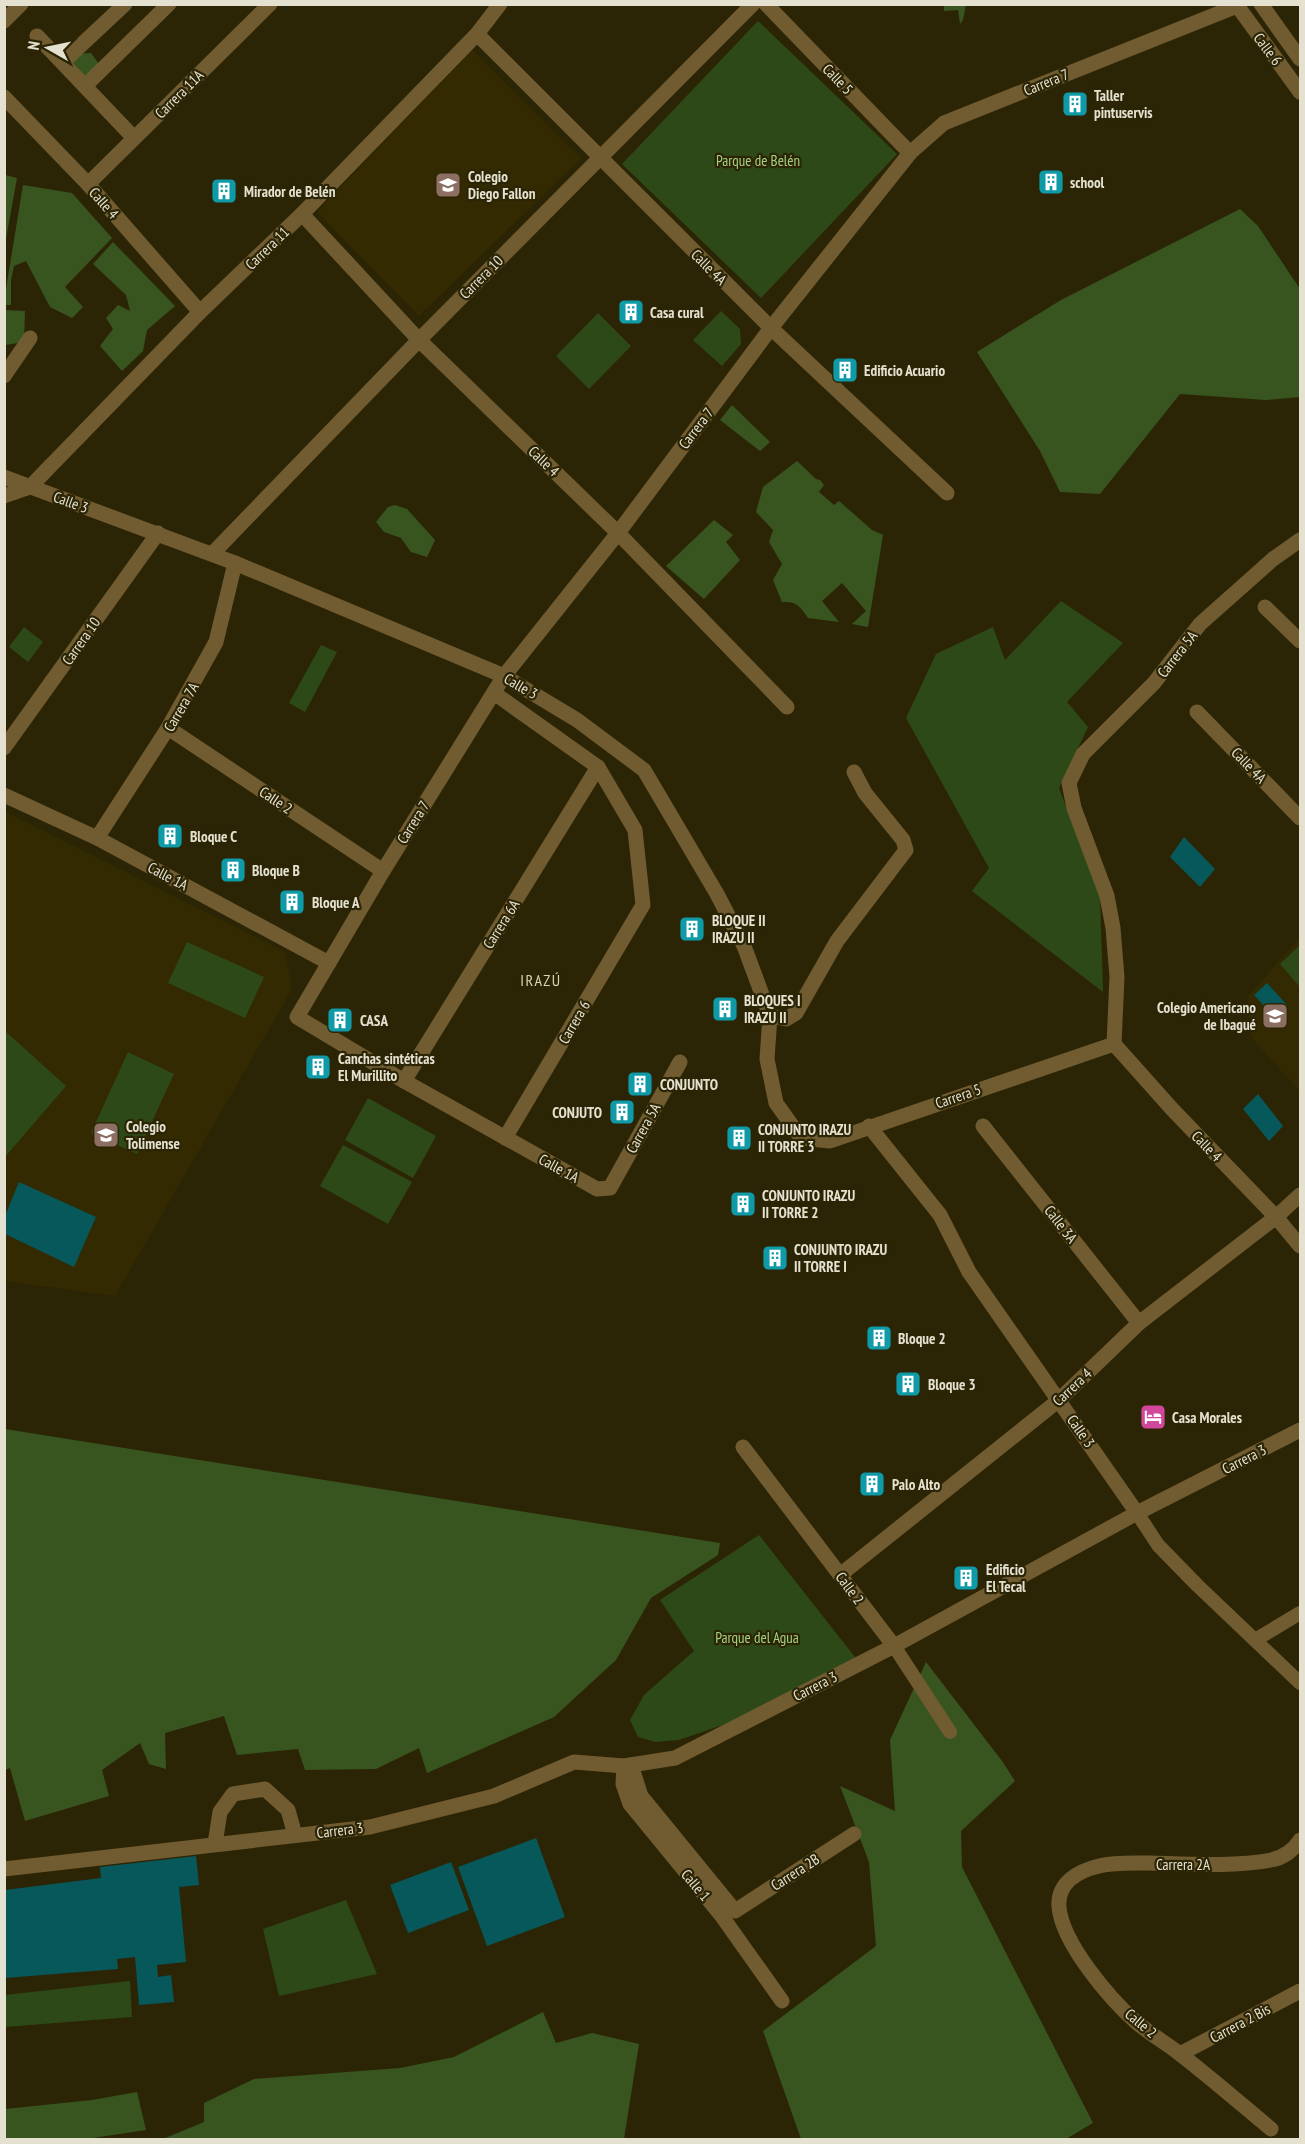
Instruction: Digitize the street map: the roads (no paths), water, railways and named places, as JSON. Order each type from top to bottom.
[{"type":"street","points":[[4,21],[21,4]]},
{"type":"street","points":[[63,62],[125,4]]},
{"type":"street","points":[[85,86],[169,4]]},
{"type":"street","name":"Carrera 11","points":[[30,487],[200,312],[302,214],[477,34],[500,4]]},
{"type":"street","name":"Carrera 10","points":[[212,554],[419,340],[753,4]]},
{"type":"street","name":"Calle 5","points":[[766,4],[910,153]]},
{"type":"street","name":"Calle 6","points":[[1261,4],[1300,58]]},
{"type":"street","name":"Carrera 7","points":[[297,1017],[383,871],[504,676],[618,533],[771,328],[910,153],[944,123],[1238,5]]},
{"type":"street","name":"Calle 6","points":[[1238,5],[1300,92]]},
{"type":"street","name":"Carrera 11A","points":[[88,184],[265,6]]},
{"type":"street","name":"Calle 4A","points":[[477,34],[771,328],[947,493]]},
{"type":"street","points":[[37,36],[134,138]]},
{"type":"street","name":"Calle 4","points":[[4,97],[88,184],[200,312]]},
{"type":"street","name":"Calle 4","points":[[302,214],[419,340],[618,533],[787,707]]},
{"type":"street","points":[[4,376],[30,338]]},
{"type":"street","name":"Calle 3","points":[[4,477],[235,563],[504,676],[578,720],[644,770],[717,894],[744,946],[770,1016],[767,1059],[776,1102],[801,1138]]},
{"type":"street","points":[[4,496],[30,487]]},
{"type":"street","name":"Carrera 10","points":[[4,748],[158,533]]},
{"type":"street","name":"Carrera 5A","points":[[1114,1044],[1117,977],[1113,928],[1107,896],[1074,808],[1069,783],[1083,754],[1154,683],[1200,624],[1273,559],[1300,540]]},
{"type":"street","name":"Carrera 7A","points":[[97,838],[168,728],[216,642],[235,563]]},
{"type":"street","points":[[1265,607],[1300,641]]},
{"type":"street","name":"Calle 3","points":[[494,693],[598,767],[635,830],[643,905]]},
{"type":"street","name":"Calle 4A","points":[[1197,712],[1300,818]]},
{"type":"street","name":"Calle 2","points":[[168,728],[383,871]]},
{"type":"street","name":"Carrera 6A","points":[[404,1081],[598,767]]},
{"type":"street","points":[[770,1016],[786,1019],[796,1013],[837,941],[906,850],[903,840],[865,793],[854,772]]},
{"type":"street","name":"Calle 1A","points":[[4,795],[97,838],[329,963]]},
{"type":"street","name":"Carrera 6","points":[[506,1138],[643,905]]},
{"type":"street","name":"Calle 1A","points":[[297,1017],[404,1081],[597,1189],[604,1190]]},
{"type":"street","name":"Calle 4","points":[[1114,1044],[1172,1109],[1276,1217],[1300,1246]]},
{"type":"street","name":"Carrera 5","points":[[801,1138],[830,1141],[1114,1044]]},
{"type":"street","name":"Carrera 5A","points":[[604,1190],[610,1188],[680,1062]]},
{"type":"street","name":"Calle 3","points":[[869,1126],[940,1215],[969,1272],[1158,1545],[1300,1683]]},
{"type":"street","name":"Calle 3A","points":[[983,1126],[1139,1323]]},
{"type":"street","name":"Carrera 4","points":[[840,1575],[1059,1400],[1139,1323],[1276,1217],[1300,1195]]},
{"type":"street","name":"Carrera 3","points":[[4,1869],[370,1827],[494,1796],[574,1762],[627,1765],[675,1758],[894,1646],[1137,1514],[1300,1430]]},
{"type":"street","name":"Calle 2","points":[[743,1447],[894,1646],[950,1732]]},
{"type":"street","points":[[1255,1640],[1300,1613]]},
{"type":"street","name":"Calle 1","points":[[627,1765],[641,1796],[735,1911]]},
{"type":"street","name":"Calle 1","points":[[627,1765],[623,1784],[630,1804],[721,1915],[782,2001]]},
{"type":"street","name":"Carrera 3","points":[[215,1844],[220,1812],[233,1794],[265,1789],[288,1810],[295,1835]]},
{"type":"street","name":"Carrera 2B","points":[[735,1911],[854,1834]]},
{"type":"street","name":"Carrera 2A","points":[[1065,1885],[1071,1877],[1099,1866],[1128,1863],[1222,1864],[1272,1860],[1283,1856],[1300,1840]]},
{"type":"street","name":"Calle 2","points":[[1065,1885],[1059,1896],[1059,1910],[1078,1952],[1105,1990],[1137,2023],[1180,2054],[1271,2129]]},
{"type":"street","name":"Carrera 2 Bis","points":[[1180,2054],[1300,1991]]},
{"type":"water","points":[[1184,837],[1215,869],[1200,887],[1170,857]]},
{"type":"water","points":[[1267,983],[1287,1005],[1274,1017],[1254,995]]},
{"type":"water","points":[[1258,1094],[1283,1126],[1269,1141],[1243,1109]]},
{"type":"water","points":[[19,1182],[96,1217],[74,1267],[5,1234],[5,1216]]},
{"type":"water","points":[[536,1838],[565,1917],[487,1946],[458,1867]]},
{"type":"water","points":[[196,1856],[199,1885],[179,1887],[186,1962],[157,1965],[158,1977],[171,1975],[174,2002],[139,2005],[135,1957],[117,1959],[118,1969],[5,1978],[5,1890],[101,1878],[100,1867]]},
{"type":"water","points":[[451,1862],[469,1910],[408,1933],[390,1885]]},
{"type":"place","name":"Taller pintuservis","points":[[1075,104]]},
{"type":"place","name":"school","points":[[1051,182]]},
{"type":"place","name":"Colegio Diego Fallon","points":[[448,185]]},
{"type":"place","name":"Mirador de Belén","points":[[224,191]]},
{"type":"place","name":"Casa cural","points":[[631,312]]},
{"type":"place","name":"Edificio Acuario","points":[[845,370]]},
{"type":"place","name":"Bloque C","points":[[170,836]]},
{"type":"place","name":"Bloque B","points":[[233,870]]},
{"type":"place","name":"Bloque A","points":[[292,902]]},
{"type":"place","name":"BLOQUE II IRAZU II","points":[[692,929]]},
{"type":"place","name":"BLOQUES I IRAZU II","points":[[725,1009]]},
{"type":"place","name":"Colegio Americano de Ibagué","points":[[1275,1016]]},
{"type":"place","name":"CASA","points":[[340,1020]]},
{"type":"place","name":"Canchas sintéticas El Murillito","points":[[318,1067]]},
{"type":"place","name":"CONJUNTO","points":[[640,1084]]},
{"type":"place","name":"CONJUTO","points":[[622,1112]]},
{"type":"place","name":"Colegio Tolimense","points":[[106,1135]]},
{"type":"place","name":"CONJUNTO IRAZU II TORRE 3","points":[[739,1138]]},
{"type":"place","name":"CONJUNTO IRAZU II TORRE 2","points":[[743,1204]]},
{"type":"place","name":"CONJUNTO IRAZU II TORRE I","points":[[775,1258]]},
{"type":"place","name":"Bloque 2","points":[[879,1338]]},
{"type":"place","name":"Bloque 3","points":[[908,1384]]},
{"type":"place","name":"Casa Morales","points":[[1153,1417]]},
{"type":"place","name":"Palo Alto","points":[[872,1484]]},
{"type":"place","name":"Edificio El Tecal","points":[[966,1578]]},
{"type":"district","name":"IRAZÚ","points":[[541,980]]},
{"type":"park label","name":"Parque de Belén","points":[[758,160]]},
{"type":"park label","name":"Parque del Agua","points":[[757,1637]]}]
